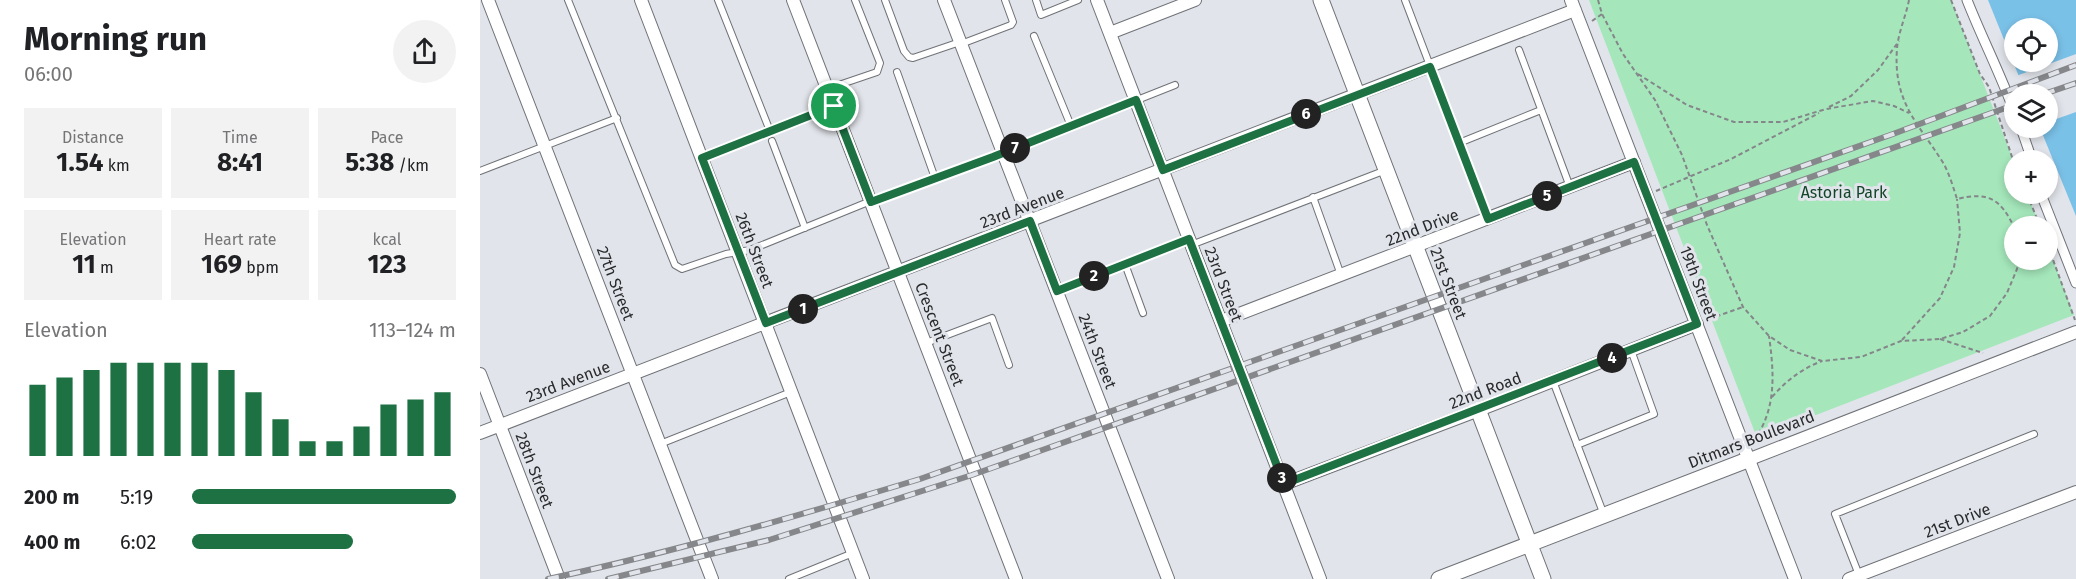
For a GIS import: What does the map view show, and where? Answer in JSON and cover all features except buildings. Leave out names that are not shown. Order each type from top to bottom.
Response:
[{"type":"street","name":"27th Street","points":[[488,0],[712,579]]},
{"type":"street","name":"26th Street","points":[[641,0],[863,579]]},
{"type":"street","name":"Crescent Street","points":[[793,0],[1016,579]]},
{"type":"street","name":"24th Street","points":[[944,0],[1168,579]]},
{"type":"street","name":"23rd Street","points":[[1098,0],[1320,579]]},
{"type":"street","points":[[1110,33],[1173,4],[1195,0]]},
{"type":"street","name":"21st Street","points":[[1321,0],[1543,579]]},
{"type":"street","points":[[1967,0],[2004,85]]},
{"type":"street","name":"23rd Avenue","points":[[480,433],[1430,67],[1573,5]]},
{"type":"street","name":"19th Street","points":[[1573,5],[1634,162],[1703,322],[1750,459],[1795,579]]},
{"type":"street","name":"22nd Drive","points":[[1221,321],[1634,162]]},
{"type":"street","points":[[2045,204],[2076,283]]},
{"type":"street","name":"22nd Road","points":[[1284,484],[1703,322]]},
{"type":"street","name":"Ditmars Boulevard","points":[[1439,579],[2076,332]]},
{"type":"street","name":"28th Street","points":[[480,374],[559,579]]},
{"type":"street","name":"21st Drive","points":[[1854,577],[2076,492]]},
{"type":"lane","points":[[568,0],[678,268],[688,267],[726,254],[750,250],[1175,85]]},
{"type":"lane","points":[[718,0],[770,131]]},
{"type":"lane","points":[[827,89],[877,72],[880,68],[855,0]]},
{"type":"lane","points":[[885,0],[904,51],[913,58],[1011,25],[1013,22],[1005,0]]},
{"type":"lane","points":[[1036,0],[1041,15],[1078,0]]},
{"type":"lane","points":[[1405,0],[1488,219]]},
{"type":"lane","points":[[1034,36],[1071,126]]},
{"type":"lane","points":[[1519,50],[1570,187]]},
{"type":"lane","points":[[897,72],[935,178]]},
{"type":"lane","points":[[702,158],[834,106]]},
{"type":"lane","points":[[1459,143],[1541,110]]},
{"type":"lane","points":[[480,171],[616,118]]},
{"type":"lane","points":[[772,141],[805,228]]},
{"type":"lane","points":[[1057,291],[1125,264],[1386,170]]},
{"type":"lane","points":[[1313,197],[1341,275]]},
{"type":"lane","points":[[1125,264],[1143,313]]},
{"type":"lane","points":[[925,343],[992,318],[1009,364]]},
{"type":"lane","points":[[1577,445],[1654,414],[1631,350]]},
{"type":"lane","points":[[1552,381],[1604,515]]},
{"type":"lane","points":[[660,444],[792,392]]},
{"type":"lane","points":[[1854,577],[1835,514],[2034,434]]},
{"type":"lane","points":[[790,579],[853,553]]},
{"type":"path","points":[[1598,0],[1602,14],[1634,71],[1655,100],[1691,177],[1714,243],[1743,307],[1769,336],[1790,350],[1822,361]]},
{"type":"path","points":[[1901,341],[1940,298],[1954,267],[1960,233],[1958,200],[1944,163],[1909,113],[1898,81],[1899,41],[1909,0]]},
{"type":"path","points":[[1951,0],[1980,74],[1989,87],[2010,150]]},
{"type":"path","points":[[1589,21],[1602,14]]},
{"type":"path","points":[[1656,190],[1740,155],[1851,96],[1878,70],[1899,41]]},
{"type":"path","points":[[1634,71],[1687,105],[1734,122],[1783,122],[1826,109],[1873,101],[1894,106],[1909,113]]},
{"type":"path","points":[[1958,200],[1970,196],[1990,198],[2005,207],[2009,216]]},
{"type":"path","points":[[1772,398],[1796,374],[1822,361],[1861,357],[1901,341],[1940,339],[1963,332],[1990,316],[2007,293],[2017,270]]},
{"type":"path","points":[[2057,270],[2076,318]]},
{"type":"path","points":[[1703,322],[1743,307]]},
{"type":"path","points":[[1752,442],[1766,421],[1772,398],[1774,372],[1769,336]]},
{"type":"path","points":[[1940,339],[1983,353]]},
{"type":"green space","name":"Astoria Park","points":[[1589,0],[1951,0],[2009,150],[2004,150],[2004,204],[2031,204],[2036,216],[2004,216],[2004,270],[2057,270],[2074,315],[1757,438]]},
{"type":"water","points":[[1988,0],[2076,0],[2076,216],[2058,172],[2058,150],[2049,150],[2044,138],[2058,138],[2058,84],[2022,84],[2017,72],[2058,72],[2058,18],[2004,18],[2004,40]]},
{"type":"pier","points":[[2076,54],[2076,112],[2058,118],[2058,84],[2019,84],[2016,76],[2027,72],[2058,72],[2058,61]]},
{"type":"railway","points":[[548,579],[689,545],[920,479],[1893,134],[2076,65]]},
{"type":"railway","points":[[2058,89],[2076,83]]},
{"type":"railway","points":[[608,579],[769,540],[972,475],[2004,109]]},
{"type":"route","points":[[1430,67],[1488,219],[1634,162],[1697,324],[1284,484],[1189,239],[1057,291],[1030,221],[766,323],[702,158],[834,106],[871,202],[993,157],[1136,100],[1163,170],[1430,67]]}]
